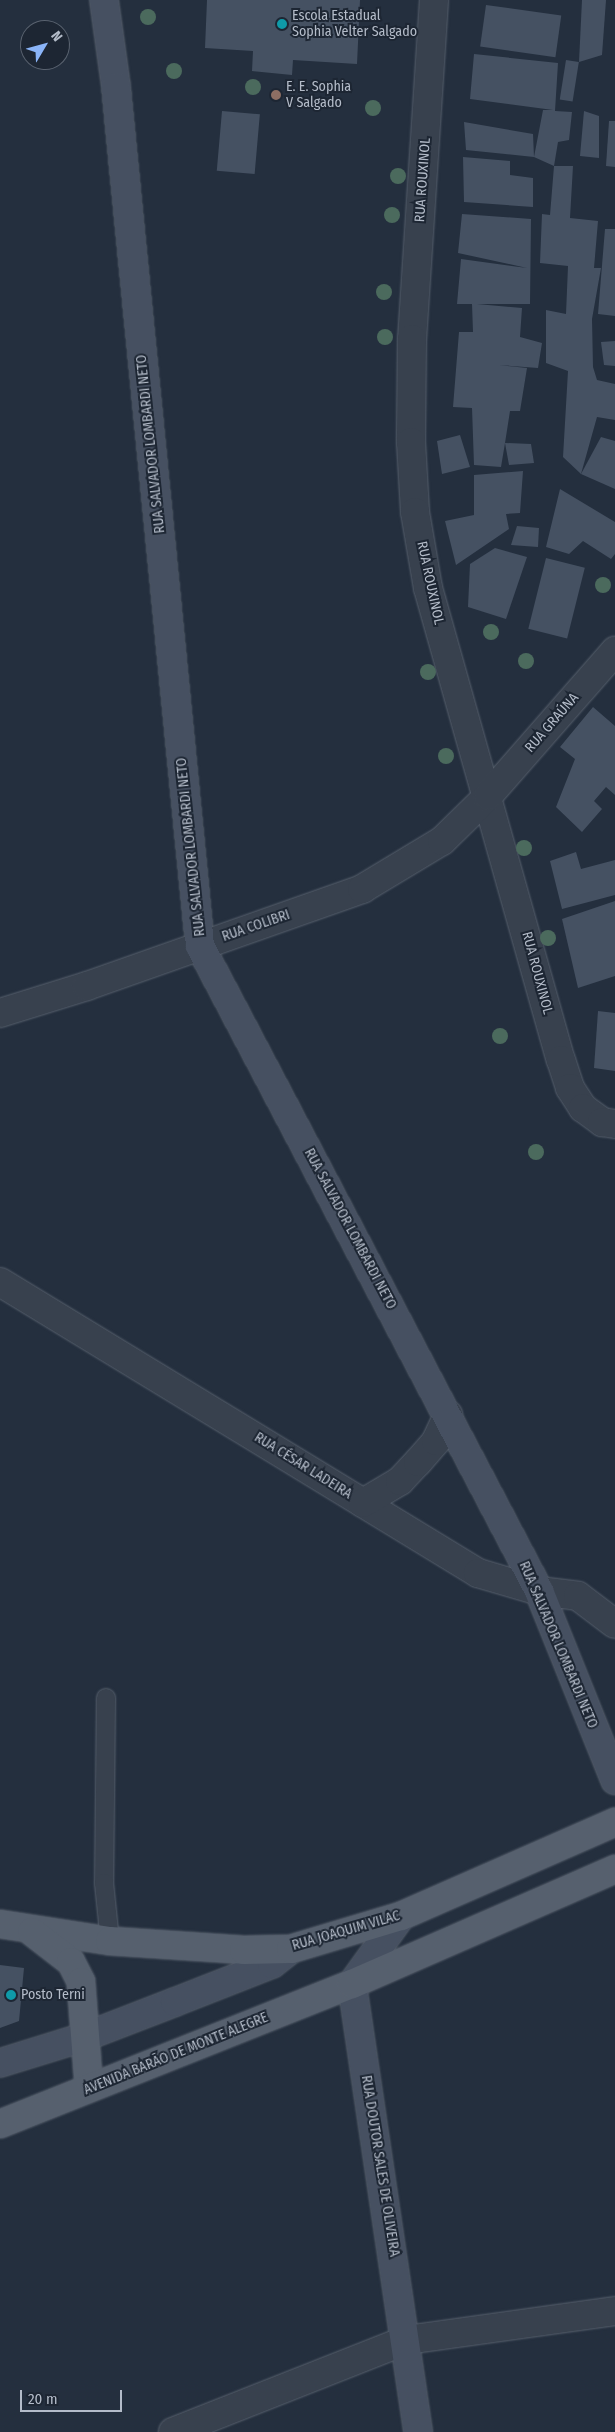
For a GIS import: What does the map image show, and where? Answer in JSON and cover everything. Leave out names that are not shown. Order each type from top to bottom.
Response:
[{"type":"main road","name":"RUA SALVADOR LOMBARDI NETO","points":[[104,0],[116,87],[200,946],[448,1415],[538,1591],[615,1780]]},
{"type":"main road","name":"RUA JOAQUIM VILAC","points":[[0,1924],[110,1941],[244,1950],[291,1949],[401,1916],[612,1830]]},
{"type":"main road","points":[[352,1984],[615,1869]]},
{"type":"main road","points":[[352,1984],[401,1916]]},
{"type":"main road","points":[[27,1929],[71,1962],[81,1982],[87,2036],[89,2088]]},
{"type":"main road","points":[[0,2063],[87,2036],[272,1964],[291,1949]]},
{"type":"main road","name":"AVENIDA BARÃO DE MONTE ALEGRE","points":[[0,2124],[352,1984]]},
{"type":"main road","name":"RUA DOUTOR SALES DE OLIVEIRA","points":[[352,1984],[407,2340],[418,2432]]},
{"type":"street","name":"RUA ROUXINOL","points":[[434,0],[412,339],[411,442],[415,512],[428,588],[570,1088],[583,1108],[602,1122],[615,1124]]},
{"type":"street","name":"RUA GRAÚNA","points":[[488,796],[615,650]]},
{"type":"street","name":"RUA COLIBRI","points":[[0,1013],[362,889],[442,841],[488,796]]},
{"type":"street","name":"RUA CÉSAR LADEIRA","points":[[0,1282],[478,1573],[538,1591],[578,1596],[615,1624]]},
{"type":"street","points":[[363,1503],[400,1481],[436,1441],[448,1415]]},
{"type":"street","points":[[173,2432],[407,2340],[615,2311]]},
{"type":"lane","points":[[106,1698],[104,1883],[110,1941]]},
{"type":"building","name":"Escola Estadual Sophia Velter Salgado","points":[[207,0],[360,0],[357,64],[293,60],[292,75],[252,71],[253,51],[205,48]]},
{"type":"building","points":[[582,0],[606,0],[602,55],[579,62]]},
{"type":"building","points":[[486,5],[561,16],[555,57],[480,47]]},
{"type":"building","points":[[474,54],[558,63],[555,111],[572,112],[569,140],[558,142],[554,166],[534,157],[543,110],[553,110],[470,99]]},
{"type":"building","points":[[566,60],[579,62],[573,102],[560,100]]},
{"type":"building","points":[[222,111],[260,114],[255,174],[217,171]]},
{"type":"building","points":[[584,111],[599,116],[599,158],[580,156]]},
{"type":"building","points":[[609,121],[615,121],[615,167],[606,166]]},
{"type":"building","points":[[464,122],[533,134],[534,157],[466,150]]},
{"type":"building","points":[[463,157],[510,161],[510,175],[533,178],[533,207],[464,202]]},
{"type":"building","points":[[554,166],[573,166],[570,218],[598,221],[594,268],[601,268],[592,319],[593,367],[597,380],[615,384],[615,420],[597,417],[581,474],[563,457],[568,371],[546,363],[546,310],[566,314],[568,266],[540,263],[542,214],[550,215]]},
{"type":"building","points":[[462,214],[531,219],[530,304],[477,304],[522,308],[520,337],[542,343],[538,368],[499,365],[527,368],[520,411],[510,411],[501,467],[474,465],[472,408],[453,407],[459,332],[473,332],[472,304],[457,304],[461,259],[527,268],[458,253]]},
{"type":"building","points":[[605,229],[615,229],[615,316],[598,314]]},
{"type":"building","points":[[615,341],[615,366],[604,365],[601,342]]},
{"type":"building","points":[[460,435],[470,467],[442,474],[437,441]]},
{"type":"building","points":[[601,437],[615,441],[615,489],[581,474]]},
{"type":"building","points":[[505,443],[531,444],[534,463],[509,465]]},
{"type":"building","points":[[523,471],[520,513],[506,514],[509,529],[456,565],[445,521],[474,515],[474,475]]},
{"type":"building","points":[[560,489],[615,522],[615,554],[611,559],[583,541],[569,554],[546,547]]},
{"type":"building","points":[[517,526],[539,528],[538,547],[511,545]]},
{"type":"building","points":[[495,548],[527,557],[506,619],[468,607],[470,564]]},
{"type":"building","points":[[546,558],[585,568],[567,639],[528,629]]},
{"type":"building","points":[[593,707],[615,726],[615,795],[606,787],[594,801],[602,809],[582,832],[556,807],[575,759],[560,747]]},
{"type":"building","points":[[576,852],[581,869],[615,860],[615,895],[562,909],[550,861]]},
{"type":"building","points":[[615,901],[615,976],[578,988],[562,919]]},
{"type":"building","points":[[598,1011],[615,1013],[615,1071],[594,1068]]},
{"type":"building","name":"Posto Terni","points":[[0,1965],[24,1968],[19,2021],[0,2028]]},
{"type":"place","name":"Escola Estadual Sophia Velter Salgado","points":[[282,24]]},
{"type":"place","name":"E. E. Sophia V Salgado","points":[[276,95]]},
{"type":"place","name":"Posto Terni","points":[[11,1995]]}]
